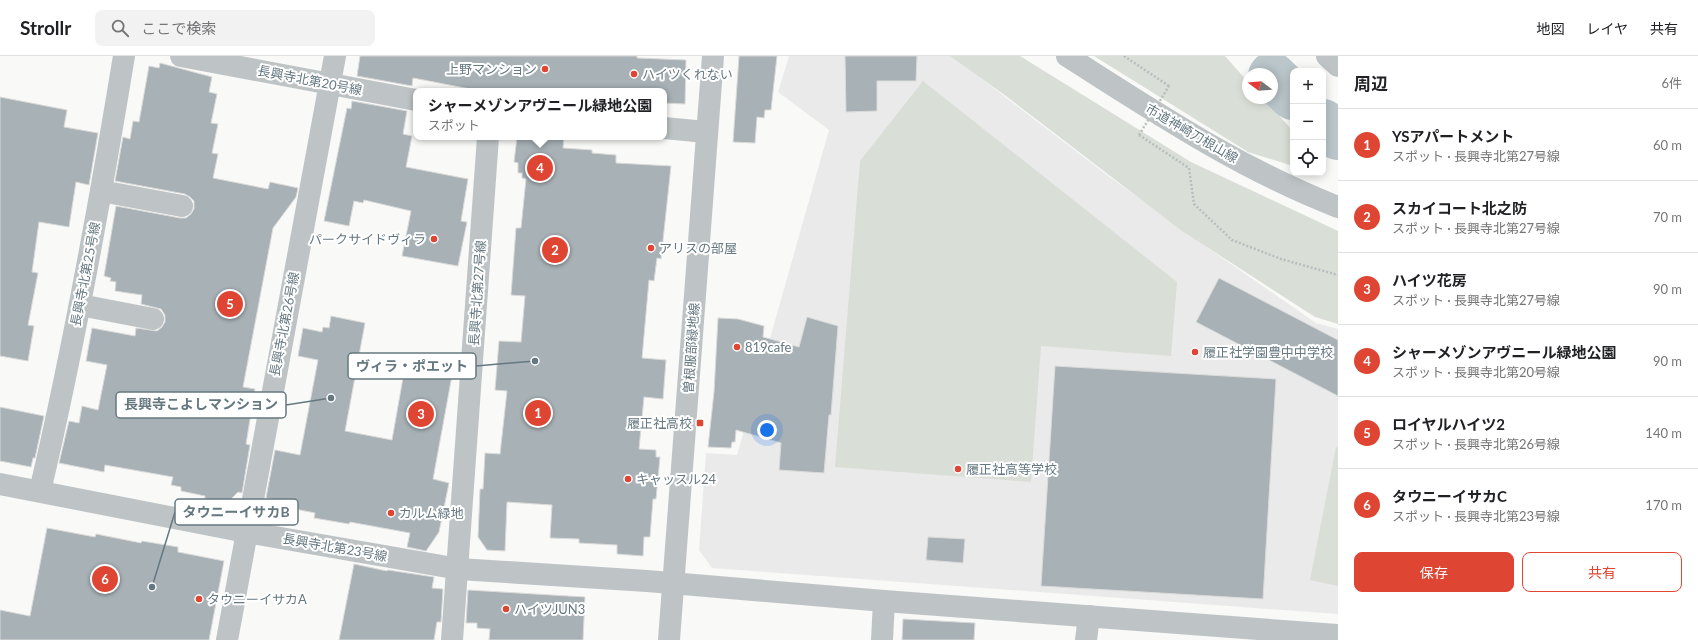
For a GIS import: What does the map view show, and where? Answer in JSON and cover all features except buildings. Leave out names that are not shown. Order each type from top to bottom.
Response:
[{"type":"street","name":"長興寺北第25号線","points":[[40,491],[60,407],[80,305],[124,56]]},
{"type":"street","name":"長興寺北第20号線","points":[[181,56],[413,99]]},
{"type":"street","name":"長興寺北第26号線","points":[[227,640],[335,56]]},
{"type":"street","name":"曽根服部緑地線","points":[[669,640],[686,430],[706,132],[713,56]]},
{"type":"street","name":"市道神崎刀根山線","points":[[1067,56],[1199,140],[1270,177],[1330,204]]},
{"type":"street","points":[[1327,56],[1338,66]]},
{"type":"street","points":[[667,128],[706,132]]},
{"type":"street","name":"長興寺北第27号線","points":[[452,640],[488,140]]},
{"type":"street","points":[[101,191],[182,206]]},
{"type":"street","points":[[80,305],[153,319]]},
{"type":"street","name":"長興寺北第23号線","points":[[0,484],[246,532],[458,569],[673,582],[884,601],[1088,616],[1289,636],[1338,635]]},
{"type":"street","points":[[882,640],[884,601]]},
{"type":"street","points":[[1086,640],[1088,616]]},
{"type":"path","points":[[1124,56],[1170,86],[1139,135],[1189,168],[1194,204],[1232,240],[1281,259],[1338,275]]},
{"type":"shaded area","points":[[789,56],[952,56],[1107,175],[1198,241],[1316,323],[1338,329],[1338,614],[712,568],[699,550],[706,453],[737,455],[829,130],[778,92]]},
{"type":"shaded area","points":[[950,56],[1020,56],[1191,162],[1338,231],[1338,324],[1315,317],[1182,231],[1006,96]]},
{"type":"shaded area","points":[[1094,56],[1225,56],[1242,75],[1242,104],[1268,104],[1290,128],[1290,165],[1248,152]]},
{"type":"shaded area","points":[[923,81],[1177,282],[1171,356],[1041,346],[1031,482],[835,467],[860,161]]},
{"type":"shaded area","points":[[1336,447],[1338,448],[1338,586],[1310,580]]},
{"type":"waterway","points":[[1278,82],[1290,93]]},
{"type":"waterway","points":[[1326,126],[1338,136]]},
{"type":"place","name":"上野マンション","points":[[545,69]]},
{"type":"place","name":"ハイツくれない","points":[[634,74]]},
{"type":"place","name":"シャーメゾンアヴニール緑地公園","points":[[540,168]]},
{"type":"place","name":"パークサイドヴィラ","points":[[434,239]]},
{"type":"place","name":"アリスの部屋","points":[[651,248]]},
{"type":"place","name":"スカイコート北之防","points":[[555,250]]},
{"type":"place","name":"ロイヤルハイツ2","points":[[230,304]]},
{"type":"place","name":"819cafe","points":[[737,347]]},
{"type":"place","name":"履正社学園豊中中学校","points":[[1195,352]]},
{"type":"place","name":"ヴィラ・ポエット","points":[[535,361]]},
{"type":"place","name":"長興寺こよしマンション","points":[[331,398]]},
{"type":"place","name":"YSアパートメント","points":[[538,413]]},
{"type":"place","name":"ハイツ花房","points":[[421,414]]},
{"type":"place","name":"履正社高校","points":[[700,423]]},
{"type":"place","name":"履正社高等学校","points":[[958,469]]},
{"type":"place","name":"キャッスル24","points":[[628,479]]},
{"type":"place","name":"カルム緑地","points":[[391,513]]},
{"type":"place","name":"タウニーイサカC","points":[[105,579]]},
{"type":"place","name":"タウニーイサカB","points":[[152,587]]},
{"type":"place","name":"タウニーイサカA","points":[[199,599]]},
{"type":"place","name":"ハイツJUN3","points":[[506,609]]}]
